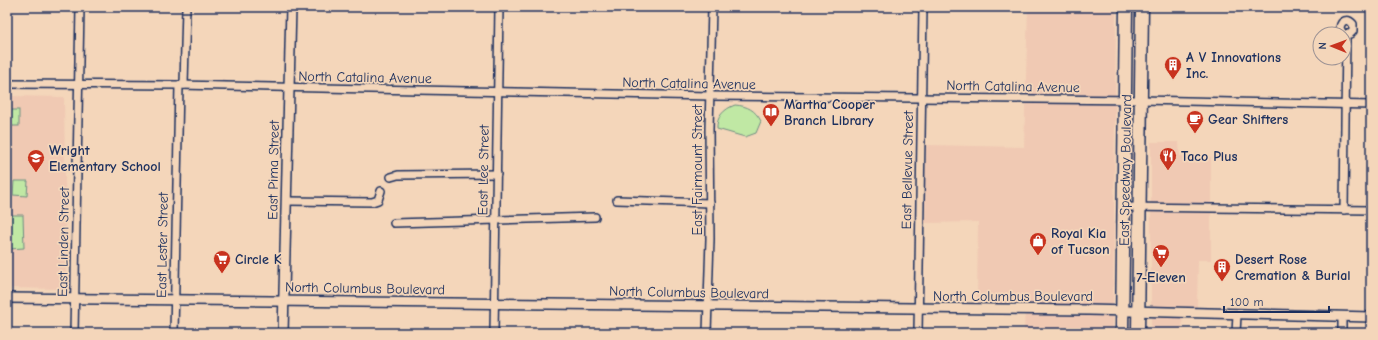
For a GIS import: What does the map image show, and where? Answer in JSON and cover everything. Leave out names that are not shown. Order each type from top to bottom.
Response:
[{"type":"main road","name":"East Speedway Boulevard","points":[[1122,333],[1126,7]]},
{"type":"main road","name":"East Speedway Boulevard","points":[[1138,333],[1142,7]]},
{"type":"street","name":"East Linden Street","points":[[74,333],[80,7]]},
{"type":"street","name":"East Lester Street","points":[[174,333],[174,300],[186,7]]},
{"type":"street","name":"East Pima Street","points":[[283,333],[291,7]]},
{"type":"street","name":"East Lee Street","points":[[494,333],[499,7]]},
{"type":"street","name":"East Fairmount Street","points":[[706,333],[710,203],[712,7]]},
{"type":"street","name":"East Bellevue Street","points":[[918,333],[923,7]]},
{"type":"street","points":[[1344,66],[1344,210]]},
{"type":"street","name":"North Catalina Avenue","points":[[7,84],[182,85],[711,96],[1141,100],[1371,105]]},
{"type":"street","points":[[391,178],[398,175],[497,174]]},
{"type":"street","points":[[286,200],[372,202],[378,200],[381,191]]},
{"type":"street","points":[[617,200],[710,203]]},
{"type":"street","points":[[1124,207],[1371,210]]},
{"type":"street","points":[[394,223],[596,217]]},
{"type":"street","name":"North Columbus Boulevard","points":[[7,298],[1138,312],[1371,317]]},
{"type":"street","points":[[1236,315],[1236,333]]},
{"type":"street","points":[[1342,317],[1342,333]]},
{"type":"shaded area","points":[[1028,7],[1116,7],[1113,333],[1024,333],[1025,304],[977,302],[978,222],[925,223],[926,145],[1024,147]]},
{"type":"shaded area","name":"Wright Elementary School","points":[[7,96],[64,97],[66,287],[63,289],[7,288]]},
{"type":"shaded area","points":[[1151,142],[1179,142],[1180,156],[1211,157],[1211,260],[1198,260],[1197,307],[1183,307],[1182,333],[1151,333]]},
{"type":"green space","points":[[735,105],[744,106],[751,109],[759,117],[761,121],[756,133],[745,137],[717,129],[719,117],[724,111]]},
{"type":"green space","points":[[7,110],[19,110],[19,126],[7,126]]},
{"type":"green space","points":[[14,181],[28,181],[27,196],[13,195]]},
{"type":"green space","points":[[9,215],[23,215],[24,248],[9,249]]},
{"type":"place","name":"A V Innovations Inc.","points":[[1173,80]]},
{"type":"place","name":"Martha Cooper Branch Library","points":[[771,127]]},
{"type":"place","name":"Gear Shifters","points":[[1195,134]]},
{"type":"place","name":"Taco Plus","points":[[1168,171]]},
{"type":"place","name":"Wright Elementary School","points":[[36,173]]},
{"type":"place","name":"Royal Kia of Tucson","points":[[1038,256]]},
{"type":"place","name":"7-Eleven","points":[[1161,268]]},
{"type":"place","name":"Circle K","points":[[222,274]]},
{"type":"place","name":"Desert Rose Cremation & Burial","points":[[1222,282]]}]
